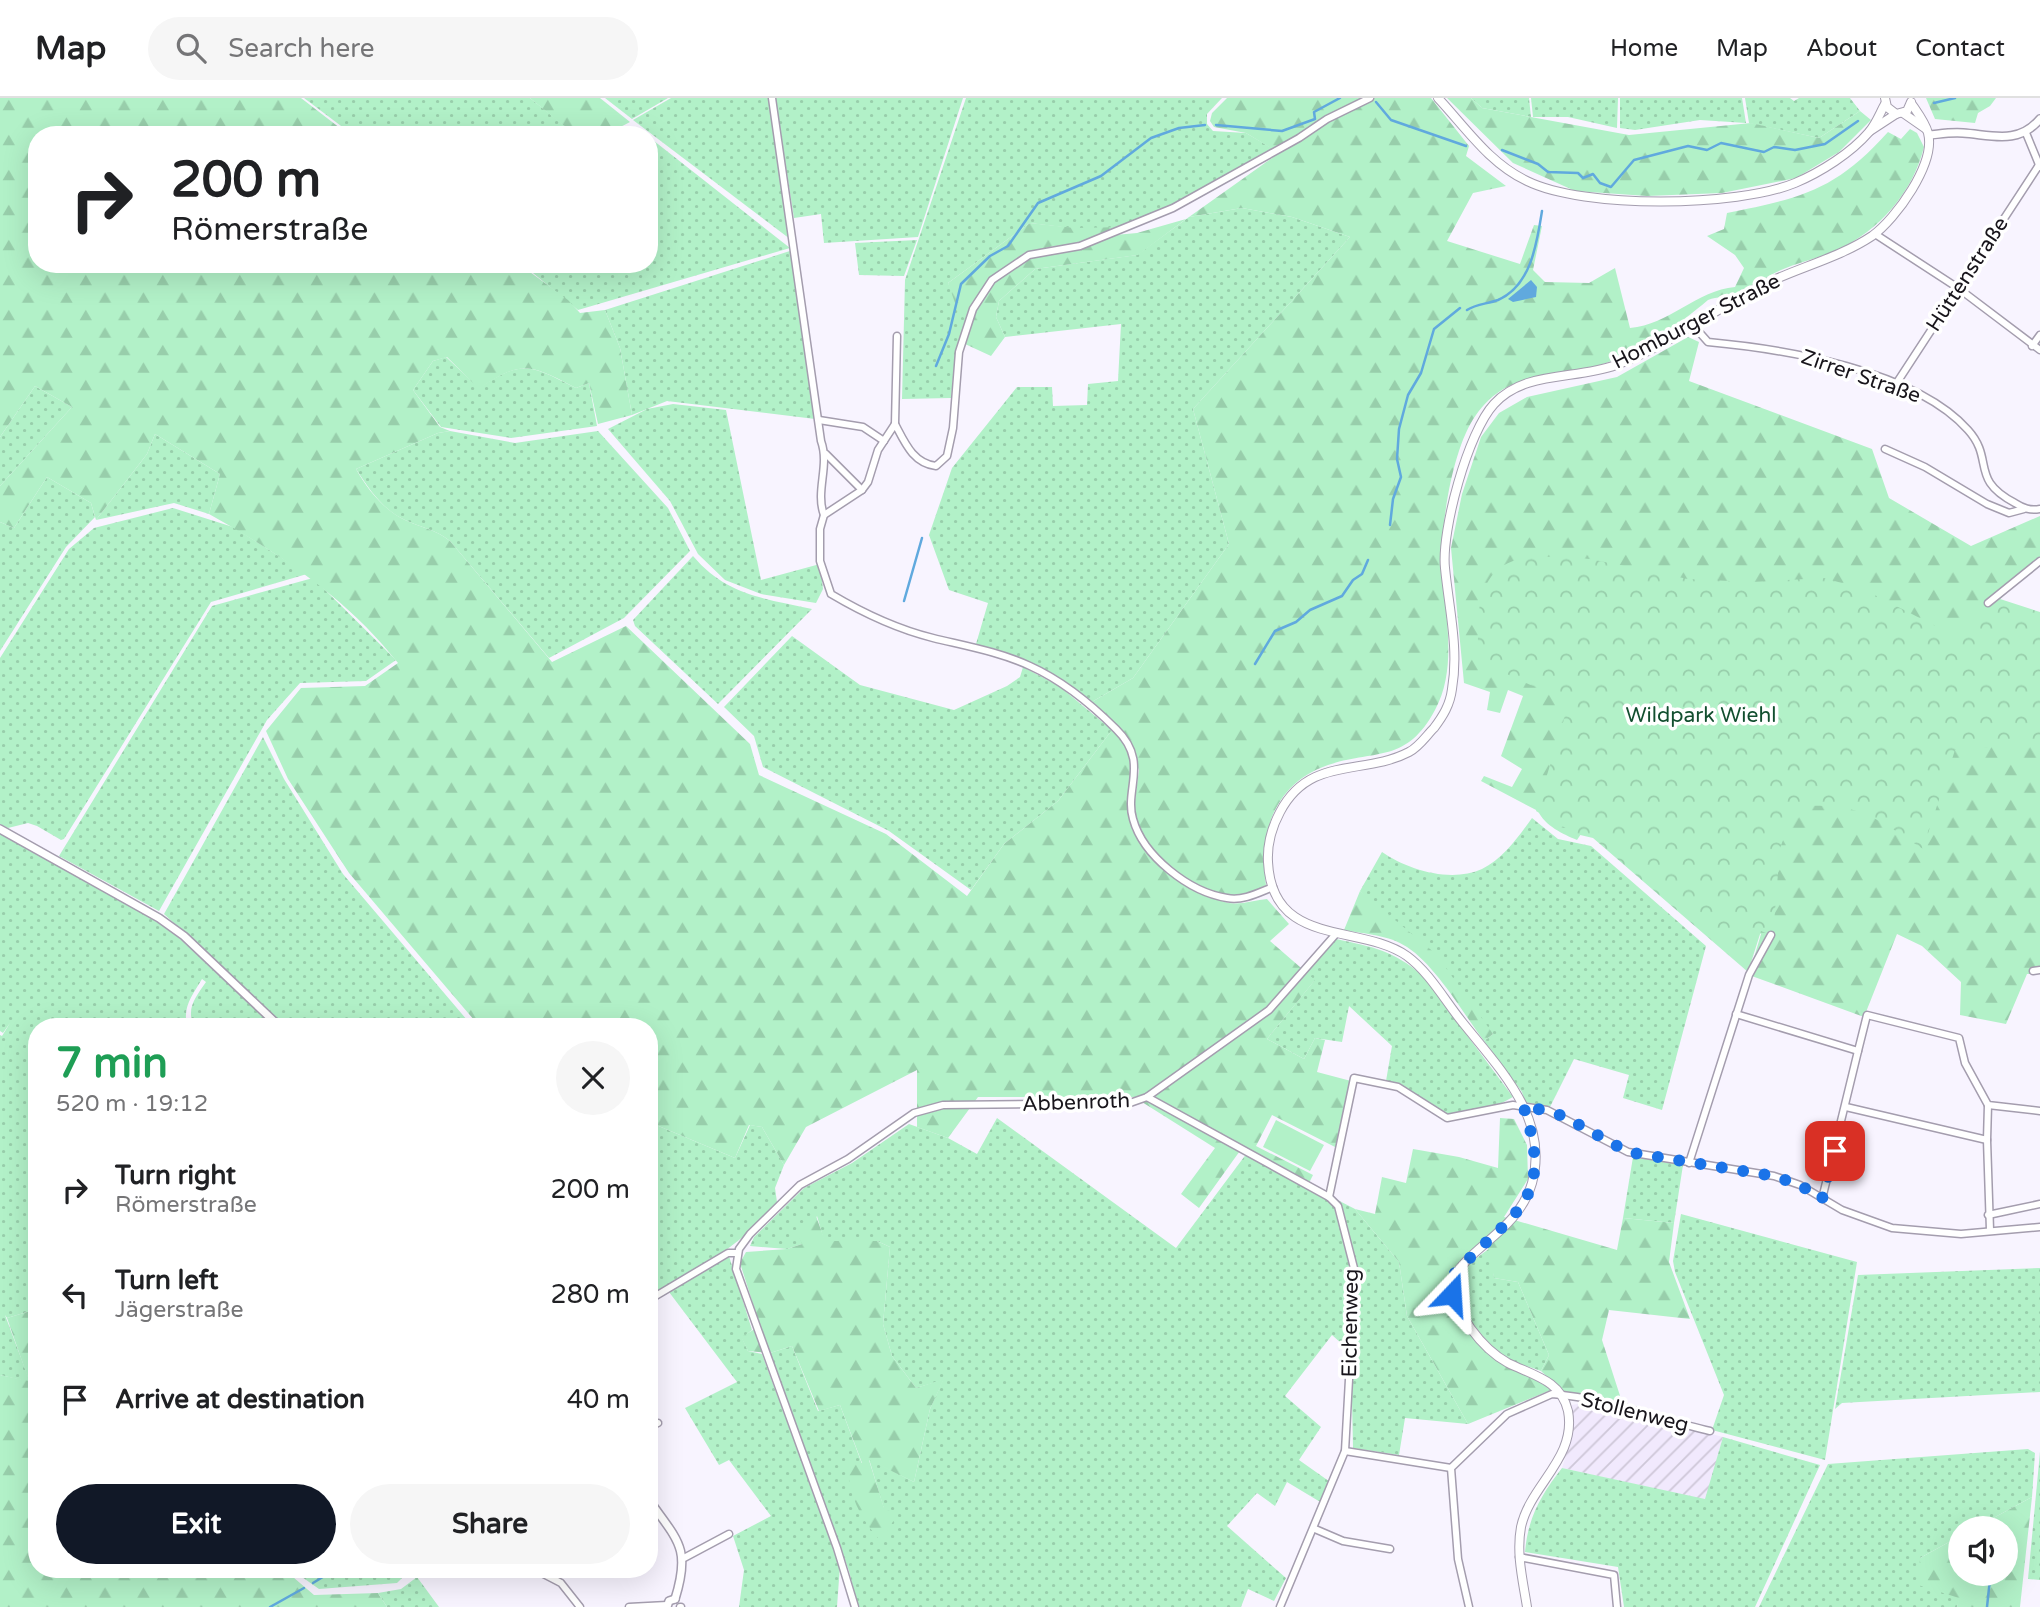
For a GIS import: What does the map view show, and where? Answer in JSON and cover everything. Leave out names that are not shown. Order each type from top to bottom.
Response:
[{"type":"main road","points":[[1438,98],[1491,158],[1513,173],[1549,190],[1613,202],[1720,198],[1794,184],[1843,155],[1911,101],[1928,132]]},
{"type":"main road","points":[[1870,131],[1885,101],[1928,132]]},
{"type":"main road","name":"Homburger Straße","points":[[1273,887],[1268,864],[1269,842],[1289,797],[1304,783],[1321,773],[1412,751],[1442,718],[1448,705],[1455,664],[1445,547],[1475,433],[1496,401],[1521,384],[1619,365],[1760,286],[1831,257],[1875,234],[1923,170],[1929,153],[1928,132]]},
{"type":"main road","points":[[1273,887],[1291,912],[1310,926],[1335,935],[1388,947],[1415,963],[1493,1060],[1523,1105],[1536,1144],[1531,1187],[1510,1222],[1465,1263],[1451,1283],[1457,1308],[1492,1351],[1507,1362],[1541,1376],[1560,1395],[1567,1410],[1566,1441],[1556,1467],[1529,1506],[1522,1527],[1519,1557],[1527,1607]]},
{"type":"street","points":[[772,98],[826,454],[820,561],[831,594],[895,626],[1011,659],[1062,684],[1117,730],[1136,771],[1131,816],[1138,833],[1152,853],[1174,873],[1195,886],[1227,898],[1244,898],[1273,887]]},
{"type":"street","points":[[897,336],[895,424],[910,452],[925,464],[936,466],[947,456],[953,428],[959,352],[973,309],[992,280],[1029,255],[1080,246],[1173,208],[1299,138],[1326,119],[1370,98]]},
{"type":"street","points":[[1928,132],[2004,138],[2026,134],[2040,119]]},
{"type":"street","points":[[2026,134],[2039,166]]},
{"type":"street","name":"Hüttenstraße","points":[[1896,384],[2039,166]]},
{"type":"street","points":[[1875,234],[1958,288],[2040,350]]},
{"type":"street","name":"Zirrer Straße","points":[[1692,324],[1707,342],[1800,354],[1896,384],[1930,399],[1968,430],[1979,446],[1986,479],[1994,492],[2024,509]]},
{"type":"street","points":[[2032,346],[2040,335]]},
{"type":"street","points":[[819,420],[863,427],[884,441]]},
{"type":"street","points":[[824,515],[862,490],[884,441],[895,424]]},
{"type":"street","name":"Zirrer Straße","points":[[1885,449],[1925,467],[1987,504],[2009,513],[2040,509]]},
{"type":"street","points":[[826,454],[862,490]]},
{"type":"street","points":[[1988,603],[2040,561]]},
{"type":"street","points":[[0,829],[159,918],[184,936],[271,1018]]},
{"type":"street","name":"Abbenroth","points":[[737,1253],[750,1234],[812,1177],[848,1159],[914,1114],[943,1105],[1130,1103],[1147,1097],[1269,1010],[1335,935]]},
{"type":"street","points":[[1689,1163],[1749,975],[1771,935]]},
{"type":"street","points":[[1736,1014],[1858,1051]]},
{"type":"street","points":[[1822,1199],[1867,1015],[1959,1038],[1965,1063],[1989,1105],[1987,1140],[1990,1230]]},
{"type":"street","points":[[1147,1097],[1329,1197],[1354,1078],[1398,1087],[1447,1118],[1523,1105],[1563,1116],[1628,1152],[1774,1176],[1800,1185],[1822,1199],[1892,1228],[1961,1234],[2040,1227]]},
{"type":"street","points":[[1989,1105],[2040,1111]]},
{"type":"street","points":[[1846,1107],[1987,1140]]},
{"type":"street","name":"Eichenweg","points":[[1280,1607],[1315,1529],[1345,1451],[1355,1272],[1338,1206],[1329,1197]]},
{"type":"street","points":[[1988,1215],[2040,1204]]},
{"type":"street","points":[[658,1295],[728,1254],[737,1253],[736,1269],[751,1315],[838,1548],[855,1607]]},
{"type":"street","points":[[1451,1468],[1507,1414],[1552,1394],[1560,1395]]},
{"type":"street","name":"Stollenweg","points":[[1560,1395],[1583,1397],[1710,1431]]},
{"type":"street","points":[[1345,1451],[1451,1468]]},
{"type":"street","points":[[1451,1468],[1458,1559],[1469,1607]]},
{"type":"street","points":[[629,1607],[679,1605],[684,1558],[677,1539],[658,1513]]},
{"type":"street","points":[[1315,1529],[1343,1541],[1390,1549]]},
{"type":"street","points":[[684,1558],[729,1534]]},
{"type":"street","points":[[1519,1557],[1614,1575],[1617,1607]]},
{"type":"street","points":[[551,1578],[561,1583],[580,1607]]},
{"type":"shaded area","points":[[1588,1402],[1723,1437],[1706,1500],[1562,1468],[1573,1433],[1572,1405]]},
{"type":"green space","points":[[0,98],[301,98],[337,126],[28,126],[28,273],[531,273],[568,300],[580,313],[605,310],[620,348],[632,415],[598,424],[589,383],[576,388],[537,370],[517,369],[479,389],[447,357],[433,361],[413,390],[440,427],[450,431],[438,433],[356,469],[371,491],[390,511],[450,541],[552,662],[626,626],[750,744],[759,775],[886,834],[967,896],[1004,844],[1058,801],[1112,730],[1122,741],[1131,760],[1129,815],[1132,829],[1152,857],[1183,882],[1215,899],[1243,903],[1267,899],[1289,924],[1270,941],[1315,980],[1267,1039],[1304,1059],[1315,1038],[1325,1040],[1317,1072],[1351,1081],[1337,1148],[1272,1115],[1256,1146],[1313,1175],[1309,1183],[1242,1148],[1199,1208],[1181,1194],[1215,1148],[1134,1097],[978,1097],[948,1138],[917,1127],[917,1070],[806,1127],[784,1165],[762,1127],[749,1125],[735,1158],[658,1126],[658,1018],[472,1018],[349,873],[288,779],[266,731],[301,688],[365,686],[398,663],[357,618],[311,579],[209,514],[220,474],[155,434],[147,454],[96,520],[91,503],[47,477],[14,528],[0,522],[0,486],[72,407],[35,386],[0,437]]},
{"type":"green space","points":[[304,98],[530,98],[565,126],[341,126]]},
{"type":"green space","points":[[530,98],[600,98],[630,122],[622,126],[565,126]]},
{"type":"green space","points":[[605,98],[668,98],[632,119]]},
{"type":"green space","points":[[671,98],[770,98],[790,239],[658,139],[658,126],[641,126],[633,120]]},
{"type":"green space","points":[[775,98],[963,98],[918,237],[824,243],[821,214],[794,218]]},
{"type":"green space","points":[[966,98],[1222,98],[1207,114],[1207,124],[1213,131],[1246,133],[1275,150],[1182,203],[1127,227],[1092,230],[1030,223],[948,283],[967,320],[954,367],[951,398],[902,399],[905,280]]},
{"type":"green space","points":[[1227,98],[1431,98],[1469,146],[1466,156],[1506,186],[1473,193],[1447,241],[1520,264],[1534,225],[1542,226],[1533,270],[1545,282],[1589,283],[1615,268],[1630,328],[1658,321],[1708,294],[1735,287],[1744,268],[1735,255],[1707,236],[1724,229],[1727,213],[1796,196],[1833,180],[1869,152],[1888,132],[1901,139],[1910,129],[1917,133],[1924,147],[1919,164],[1903,194],[1880,221],[1852,242],[1830,253],[1781,270],[1734,295],[1708,300],[1657,338],[1615,360],[1583,370],[1517,382],[1489,400],[1468,429],[1460,447],[1449,489],[1442,552],[1448,659],[1442,694],[1435,710],[1413,739],[1401,747],[1328,765],[1294,785],[1282,798],[1268,830],[1264,866],[1266,885],[1246,895],[1226,896],[1186,880],[1156,855],[1140,833],[1133,815],[1139,770],[1130,745],[1118,726],[1090,703],[1133,678],[1229,544],[1193,409],[1350,237],[1292,217],[1242,208],[1189,217],[1279,153],[1246,133],[1214,127],[1210,121],[1212,113]]},
{"type":"green space","points":[[1447,98],[1471,98],[1482,108],[1629,135],[1751,123],[1819,138],[1860,111],[1871,120],[1839,152],[1796,178],[1722,193],[1647,196],[1575,191],[1513,163]]},
{"type":"green space","points":[[1471,98],[1529,98],[1531,117],[1482,108]]},
{"type":"green space","points":[[1531,98],[1618,98],[1617,128],[1568,117],[1533,117]]},
{"type":"green space","points":[[1620,98],[1742,98],[1746,123],[1700,120],[1635,130],[1620,128]]},
{"type":"green space","points":[[1745,98],[1790,98],[1794,101],[1799,98],[1850,98],[1860,111],[1819,138],[1749,123]]},
{"type":"green space","points":[[1926,98],[1996,98],[1990,106],[1978,113],[1975,123],[1935,119]]},
{"type":"green space","points":[[658,144],[790,248],[578,310],[533,273],[658,273]]},
{"type":"green space","points":[[1242,208],[1292,217],[1350,237],[1193,409],[1229,544],[1133,678],[1090,703],[1031,663],[976,644],[988,603],[949,590],[929,535],[952,468],[1017,387],[1052,387],[1053,406],[1087,405],[1088,384],[1118,381],[1121,324],[1005,337],[996,317],[999,301],[1035,269],[1137,255],[1189,217]]},
{"type":"green space","points":[[1186,219],[1138,255],[1035,269],[999,301],[996,317],[1005,337],[991,356],[965,344],[979,300],[987,288],[1032,255],[1084,247],[1115,235],[1137,233]]},
{"type":"green space","points":[[1030,223],[1075,228],[1126,227],[1079,245],[1054,246],[1024,253],[981,290],[967,320],[959,314],[948,283]]},
{"type":"green space","points":[[917,240],[904,276],[859,275],[855,243]]},
{"type":"green space","points":[[793,250],[815,419],[667,401],[632,415],[620,348],[605,310]]},
{"type":"green space","points":[[1688,337],[1699,342],[1689,381],[1872,449],[1889,498],[1971,546],[2040,516],[2040,566],[1958,638],[2040,735],[2040,974],[2027,974],[2006,1024],[1960,1015],[1961,982],[1922,946],[1897,934],[1864,1017],[1749,975],[1761,934],[1752,927],[1583,831],[1577,840],[1560,832],[1545,821],[1538,811],[1481,781],[1484,776],[1512,787],[1522,769],[1501,756],[1523,696],[1508,690],[1500,713],[1487,710],[1490,692],[1464,683],[1451,548],[1462,494],[1481,437],[1499,413],[1527,397],[1617,377]]},
{"type":"green space","points":[[446,357],[479,388],[506,373],[527,368],[548,374],[576,388],[589,383],[597,426],[511,438],[441,427],[413,390],[433,361]]},
{"type":"green space","points":[[35,386],[72,407],[0,486],[0,437]]},
{"type":"green space","points":[[673,404],[726,410],[761,580],[820,564],[823,589],[816,603],[761,594],[725,580],[698,554],[670,501],[608,429],[647,409]]},
{"type":"green space","points":[[450,431],[515,443],[598,431],[668,508],[690,551],[624,618],[549,658],[450,541],[390,511],[371,491],[356,469],[438,433]]},
{"type":"green space","points":[[155,434],[220,474],[209,514],[174,503],[96,520],[147,454]]},
{"type":"green space","points":[[47,477],[91,503],[95,517],[66,547],[0,651],[0,522],[14,528]]},
{"type":"green space","points":[[173,508],[233,527],[307,574],[211,602],[64,839],[61,840],[28,823],[8,828],[0,824],[0,658],[69,549],[94,528]]},
{"type":"green space","points":[[693,556],[719,580],[733,587],[762,598],[812,609],[718,704],[635,626],[633,620]]},
{"type":"green space","name":"Wildpark Wiehl","points":[[1556,556],[1590,559],[1688,579],[1751,582],[1824,578],[1863,589],[1949,633],[1970,626],[1997,598],[2040,612],[2040,743],[1955,750],[1923,849],[1878,820],[1851,809],[1796,807],[1780,848],[1773,936],[1761,931],[1748,972],[1593,838],[1576,834],[1536,811],[1569,703],[1479,661],[1478,618],[1484,590],[1500,568],[1513,561]]},
{"type":"green space","points":[[313,578],[396,660],[366,681],[300,683],[267,720],[159,911],[59,856],[212,606]]},
{"type":"green space","points":[[792,636],[860,685],[954,710],[1007,686],[1020,677],[1023,667],[1059,686],[1112,730],[1058,801],[1004,844],[971,890],[889,831],[763,767],[754,736],[724,707]]},
{"type":"green space","points":[[263,737],[284,779],[343,874],[465,1018],[276,1018],[164,914]]},
{"type":"green space","points":[[1532,818],[1558,839],[1591,846],[1706,946],[1662,1110],[1623,1098],[1629,1075],[1574,1059],[1550,1107],[1525,1102],[1522,1092],[1484,1041],[1493,1034],[1360,891],[1382,852],[1417,869],[1444,875],[1482,869],[1504,853]]},
{"type":"green space","points":[[0,834],[147,915],[178,937],[264,1018],[192,1018],[191,1009],[195,998],[206,982],[202,979],[187,1008],[186,1018],[28,1018],[28,1312],[7,1318],[5,1315],[28,1382],[0,1375],[0,1035],[2,1036],[10,1023],[3,1033],[0,1031]]},
{"type":"green space","points":[[1360,891],[1436,954],[1493,1034],[1484,1041],[1439,978],[1407,947],[1385,937],[1344,930]]},
{"type":"green space","points":[[1336,939],[1392,955],[1423,976],[1513,1097],[1500,1104],[1447,1116],[1399,1085],[1386,1081],[1392,1046],[1349,1006],[1342,1042],[1315,1038],[1304,1059],[1267,1039],[1314,981],[1306,973]]},
{"type":"green space","points":[[997,1118],[1176,1248],[1247,1153],[1355,1209],[1399,1262],[1407,1316],[1468,1424],[1405,1418],[1399,1455],[1353,1448],[1351,1352],[1332,1335],[1285,1396],[1321,1427],[1299,1460],[1333,1484],[1322,1503],[1287,1482],[1275,1506],[1257,1493],[1227,1526],[1286,1578],[1274,1601],[1248,1589],[1241,1607],[858,1607],[849,1571],[770,1353],[792,1346],[818,1411],[840,1405],[862,1464],[884,1509],[869,1459],[914,1482],[930,1409],[943,1380],[916,1388],[892,1356],[883,1324],[890,1247],[877,1241],[824,1241],[817,1216],[802,1244],[787,1249],[750,1246],[754,1237],[804,1188],[852,1163],[909,1124],[948,1138],[977,1154]]},
{"type":"green space","points":[[1500,1118],[1514,1119],[1527,1145],[1528,1179],[1504,1217],[1617,1250],[1623,1218],[1674,1223],[1669,1262],[1690,1319],[1609,1310],[1602,1340],[1623,1405],[1563,1392],[1541,1371],[1549,1355],[1518,1282],[1494,1278],[1487,1243],[1460,1264],[1452,1275],[1448,1290],[1452,1302],[1479,1341],[1500,1362],[1551,1390],[1468,1424],[1407,1316],[1399,1262],[1355,1209],[1375,1214],[1382,1177],[1406,1183],[1413,1149],[1459,1157],[1498,1168]]},
{"type":"green space","points":[[1276,1120],[1324,1145],[1310,1171],[1263,1147]]},
{"type":"green space","points":[[750,1125],[762,1127],[784,1165],[775,1188],[777,1202],[750,1231],[685,1276],[658,1291],[658,1126],[735,1158]]},
{"type":"green space","points":[[1633,1157],[1683,1165],[1674,1223],[1623,1218]]},
{"type":"green space","points":[[1681,1214],[1857,1262],[1825,1460],[1712,1430],[1724,1395],[1675,1272],[1673,1261]]},
{"type":"green space","points":[[816,1216],[825,1241],[877,1241],[890,1247],[883,1324],[892,1356],[916,1388],[944,1379],[930,1409],[914,1482],[869,1460],[884,1508],[897,1515],[881,1541],[867,1524],[852,1494],[848,1462],[862,1463],[840,1405],[819,1411],[792,1346],[770,1353],[748,1351],[741,1337],[760,1326],[740,1263],[746,1252],[787,1249],[802,1244],[797,1232]]},
{"type":"green space","points":[[1491,1247],[1494,1278],[1518,1282],[1549,1355],[1541,1371],[1510,1360],[1492,1346],[1472,1323],[1458,1298],[1458,1277]]},
{"type":"green space","points":[[729,1256],[752,1330],[742,1338],[748,1351],[762,1354],[840,1565],[837,1607],[739,1607],[744,1570],[733,1536],[771,1516],[729,1460],[719,1465],[685,1408],[737,1382],[669,1292]]},
{"type":"green space","points":[[2040,1268],[2040,1392],[1842,1403],[1835,1409],[1858,1275]]},
{"type":"green space","points":[[28,1312],[28,1378],[7,1318]]},
{"type":"green space","points":[[0,1375],[28,1381],[28,1578],[294,1578],[314,1595],[378,1593],[387,1607],[0,1607]]},
{"type":"green space","points":[[1723,1437],[1820,1465],[1755,1607],[1624,1607],[1618,1567],[1525,1552],[1529,1528],[1537,1507],[1562,1468],[1705,1499]]},
{"type":"green space","points":[[2028,1449],[2035,1453],[2032,1497],[1997,1516],[1948,1516],[1948,1543],[1920,1558],[1960,1598],[1957,1607],[1759,1607],[1828,1464]]},
{"type":"green space","points":[[2040,1452],[2040,1580],[2028,1579]]},
{"type":"green space","points":[[2032,1497],[2020,1607],[1957,1607],[1959,1598],[1918,1585],[1920,1558],[1948,1543],[1948,1586],[2018,1586],[2018,1516],[1997,1516]]},
{"type":"green space","points":[[303,1578],[402,1578],[397,1583],[319,1589]]},
{"type":"green space","points":[[418,1578],[439,1607],[387,1607],[378,1593],[401,1589]]},
{"type":"water","points":[[1531,280],[1537,287],[1536,297],[1513,302],[1508,299]]},
{"type":"waterway","points":[[1216,125],[1282,131],[1315,119],[1314,112],[1340,98]]},
{"type":"waterway","points":[[1934,103],[1955,98]]},
{"type":"waterway","points":[[1376,102],[1391,120],[1466,146]]},
{"type":"waterway","points":[[1502,150],[1538,164],[1548,172],[1578,173],[1583,178],[1593,174],[1600,183],[1611,187],[1634,160],[1688,146],[1707,150],[1721,143],[1764,152],[1774,147],[1795,150],[1825,144],[1858,121]]},
{"type":"waterway","points":[[936,366],[949,334],[961,284],[990,256],[1008,246],[1038,203],[1101,176],[1151,138],[1179,128],[1205,125]]},
{"type":"waterway","points":[[1467,310],[1498,300],[1518,285],[1535,250],[1542,211]]},
{"type":"waterway","points":[[1390,525],[1393,499],[1401,477],[1397,459],[1399,429],[1408,395],[1421,373],[1434,329],[1460,308]]},
{"type":"waterway","points":[[904,601],[922,538]]},
{"type":"waterway","points":[[1255,664],[1275,631],[1296,622],[1310,610],[1342,596],[1353,580],[1362,574],[1368,560]]},
{"type":"waterway","points":[[313,1583],[321,1578]]},
{"type":"waterway","points":[[1987,1607],[1989,1586]]},
{"type":"waterway","points":[[270,1607],[304,1588]]},
{"type":"route","points":[[1452,1294],[1451,1283],[1455,1273],[1510,1222],[1531,1187],[1536,1144],[1523,1105],[1563,1116],[1611,1145],[1628,1152],[1774,1176],[1800,1185],[1822,1199],[1835,1151]]}]
